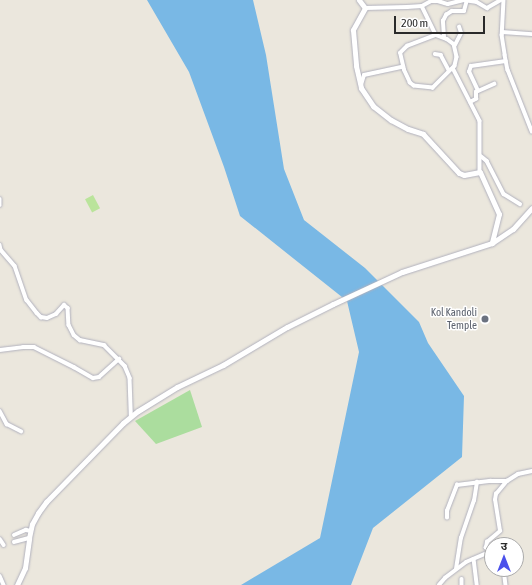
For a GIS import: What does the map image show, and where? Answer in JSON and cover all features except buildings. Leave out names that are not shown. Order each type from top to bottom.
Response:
[{"type":"main road","points":[[359,0],[364,8],[353,30],[356,66],[360,86],[373,106],[391,120],[408,130],[423,134],[459,173],[464,175],[480,172],[499,214],[492,243]]},
{"type":"main road","points":[[17,585],[25,568],[29,538],[38,513],[46,502],[122,425],[144,406],[177,387],[223,365],[286,327],[333,304],[402,272],[492,243],[513,229],[532,208]]},
{"type":"street","points":[[364,8],[420,4],[428,1],[438,1],[448,4],[467,0],[477,2],[486,8],[500,0]]},
{"type":"street","points":[[444,37],[443,21],[446,15],[452,11],[464,10],[467,0]]},
{"type":"street","points":[[504,0],[502,32],[506,61],[530,119],[532,131]]},
{"type":"street","points":[[420,4],[436,35]]},
{"type":"street","points":[[455,45],[444,37],[436,35],[407,46],[401,52],[400,56],[403,67],[412,85],[430,88],[435,86],[451,69],[457,57],[455,45],[461,32],[459,27]]},
{"type":"street","points":[[502,32],[532,34]]},
{"type":"street","points":[[435,54],[441,54],[451,69],[481,125],[480,172]]},
{"type":"street","points":[[478,90],[469,72],[471,66],[506,61]]},
{"type":"street","points":[[360,86],[366,75],[403,67]]},
{"type":"street","points":[[470,102],[476,99],[475,93],[478,90],[494,84]]},
{"type":"street","points":[[481,156],[487,161],[504,194],[520,204]]},
{"type":"street","points":[[0,199],[0,206]]},
{"type":"street","points":[[0,245],[1,250],[15,266],[28,300],[37,313],[44,318],[51,316],[64,305],[68,308],[69,325],[74,335],[80,340],[104,345],[125,366],[130,378],[131,416]]},
{"type":"street","points":[[0,350],[19,347],[34,347],[93,378],[101,375],[119,359]]},
{"type":"street","points":[[1,413],[7,424],[21,431]]},
{"type":"street","points":[[493,537],[500,531],[495,500],[496,494],[507,481],[518,474],[532,471]]},
{"type":"street","points":[[447,518],[447,511],[457,485],[497,480],[507,481]]},
{"type":"street","points":[[456,569],[461,538],[474,501],[477,482]]},
{"type":"street","points":[[14,534],[26,530],[31,531]]},
{"type":"street","points":[[14,542],[29,538]]},
{"type":"street","points":[[0,539],[4,545]]},
{"type":"street","points":[[439,585],[466,562],[484,555]]},
{"type":"street","points":[[474,559],[478,585]]},
{"type":"street","points":[[0,576],[4,585]]},
{"type":"street","points":[[462,579],[462,585]]},
{"type":"green space","points":[[93,195],[100,208],[92,212],[85,199]]},
{"type":"green space","points":[[190,390],[202,427],[156,444],[135,421]]},
{"type":"water","points":[[147,0],[253,0],[266,55],[284,169],[304,220],[365,268],[419,322],[428,343],[464,396],[462,457],[373,528],[351,585],[241,585],[320,538],[359,352],[347,301],[240,216],[224,167],[189,72]]},
{"type":"place","name":"Kol Kandoli Temple","points":[[485,319]]}]
